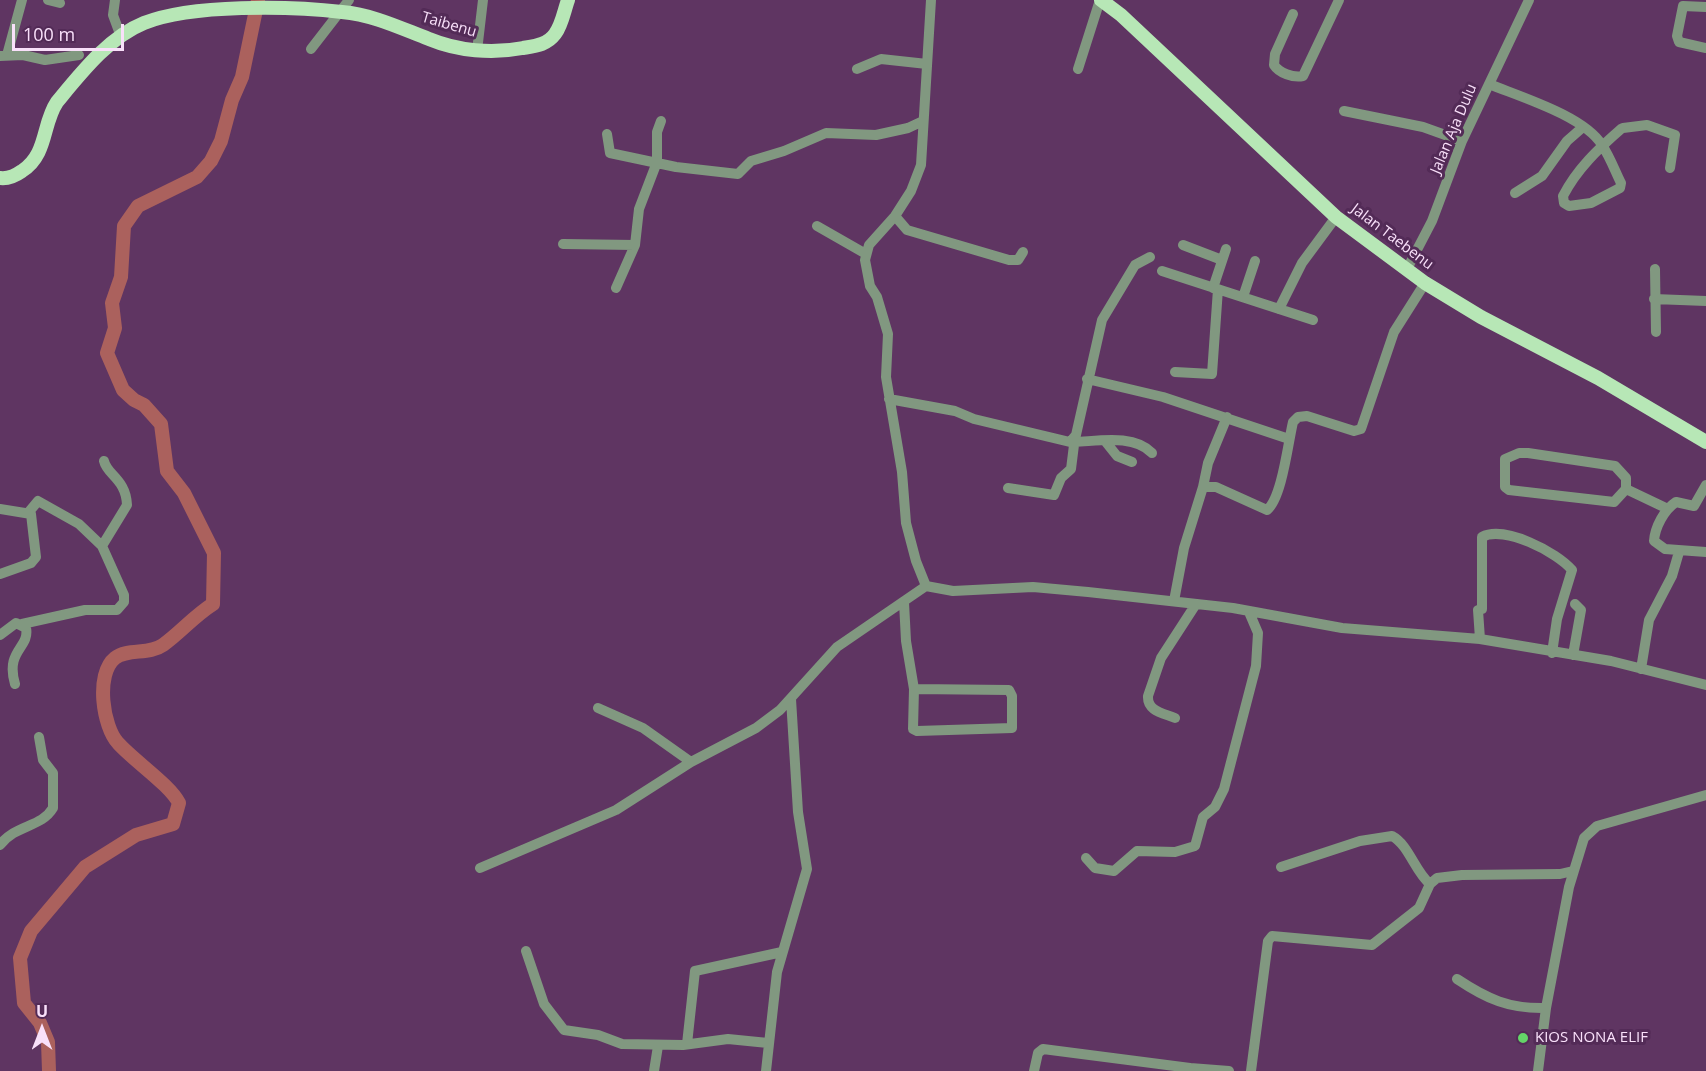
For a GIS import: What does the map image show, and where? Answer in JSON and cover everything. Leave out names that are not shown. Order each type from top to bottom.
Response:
[{"type":"main road","name":"Taibenu","points":[[120,34],[144,23],[170,16],[231,9],[346,6],[431,40],[477,51],[518,49],[547,41],[560,26],[568,0]]},
{"type":"main road","name":"Jalan Taebenu","points":[[1101,0],[1121,15],[1336,217],[1425,283],[1482,317],[1598,378],[1706,442]]},
{"type":"main road","points":[[0,178],[6,178],[29,166],[42,149],[51,111],[57,102],[120,34]]},
{"type":"street","points":[[22,0],[4,56],[23,55],[45,60],[79,55]]},
{"type":"street","points":[[48,0],[60,3]]},
{"type":"street","points":[[115,0],[113,15],[120,34]]},
{"type":"street","points":[[477,51],[483,0]]},
{"type":"street","points":[[926,586],[916,561],[906,523],[902,472],[886,377],[888,334],[877,297],[870,286],[866,254],[911,191],[921,165],[931,0]]},
{"type":"street","points":[[1078,69],[1086,37],[1101,0]]},
{"type":"street","points":[[1293,14],[1275,54],[1274,65],[1277,69],[1298,77],[1303,76],[1339,0]]},
{"type":"street","name":"Jalan Aja Dulu","points":[[1407,269],[1432,221],[1462,141],[1529,0]]},
{"type":"street","points":[[311,49],[346,6]]},
{"type":"street","points":[[1706,7],[1683,6],[1677,36],[1679,42],[1706,48]]},
{"type":"street","points":[[857,69],[881,59],[927,64]]},
{"type":"street","points":[[1489,84],[1583,127],[1602,146],[1621,183],[1620,188],[1591,203],[1566,205],[1563,200],[1565,192],[1589,158],[1602,146],[1621,129],[1631,125],[1664,129],[1675,135],[1670,168]]},
{"type":"street","points":[[1344,111],[1423,127],[1452,135],[1462,141]]},
{"type":"street","points":[[616,288],[635,244],[640,205],[657,162],[657,132],[661,121]]},
{"type":"street","points":[[607,134],[610,153],[676,167],[738,174],[751,161],[784,151],[826,133],[876,135],[908,128],[923,121]]},
{"type":"street","points":[[1515,193],[1542,176],[1567,141],[1583,127]]},
{"type":"street","points":[[895,216],[907,230],[1009,261],[1018,260],[1023,252]]},
{"type":"street","points":[[1279,309],[1302,263],[1336,217]]},
{"type":"street","points":[[817,226],[866,254]]},
{"type":"street","points":[[563,244],[635,244]]},
{"type":"street","points":[[1183,245],[1222,261]]},
{"type":"street","points":[[1175,372],[1212,374],[1216,288],[1226,249]]},
{"type":"street","points":[[1008,488],[1054,495],[1061,478],[1071,469],[1099,328],[1106,311],[1135,265],[1150,257]]},
{"type":"street","points":[[1243,297],[1255,261]]},
{"type":"street","points":[[1655,269],[1656,332]]},
{"type":"street","points":[[1162,271],[1313,320]]},
{"type":"street","points":[[1203,487],[1216,488],[1267,510],[1278,488],[1295,419],[1300,415],[1354,431],[1361,429],[1394,332],[1425,283]]},
{"type":"street","points":[[1654,299],[1706,301]]},
{"type":"street","points":[[1088,379],[1146,392],[1289,439]]},
{"type":"street","points":[[889,399],[955,411],[974,419],[1013,426],[1065,442],[1075,440],[1138,443],[1152,453]]},
{"type":"street","points":[[1174,601],[1184,548],[1208,463],[1227,417]]},
{"type":"street","points":[[1105,441],[1117,456],[1132,462]]},
{"type":"street","points":[[1520,453],[1528,453],[1615,466],[1626,478],[1626,489],[1614,502],[1509,490],[1505,487],[1504,459],[1520,453]]},
{"type":"street","points":[[102,546],[127,505],[119,480],[104,464],[104,461]]},
{"type":"street","points":[[1706,485],[1694,506],[1674,502],[1657,526],[1654,541],[1665,549],[1679,552],[1706,552]]},
{"type":"street","points":[[1626,489],[1668,509]]},
{"type":"street","points":[[0,635],[12,625],[85,610],[117,610],[124,602],[124,595],[102,546],[79,524],[43,502],[34,502],[28,513]]},
{"type":"street","points":[[0,509],[28,513],[32,516],[34,560],[0,574]]},
{"type":"street","points":[[1479,639],[1482,538],[1489,533],[1524,538],[1572,570],[1557,620],[1552,653]]},
{"type":"street","points":[[1641,669],[1649,620],[1672,576],[1679,552]]},
{"type":"street","points":[[480,868],[616,810],[691,762],[756,728],[791,699],[821,661],[837,647],[926,586],[953,591],[1034,587],[1174,601],[1342,628],[1479,639],[1573,655],[1706,685]]},
{"type":"street","points":[[904,602],[906,641],[914,688],[912,724],[914,730],[1011,728],[1012,696],[1009,690],[914,688]]},
{"type":"street","points":[[1175,718],[1151,708],[1147,702],[1148,696],[1161,658],[1196,604]]},
{"type":"street","points":[[1573,655],[1581,610],[1575,604]]},
{"type":"street","points":[[1086,858],[1095,868],[1114,871],[1137,851],[1175,852],[1195,846],[1203,817],[1220,801],[1257,666],[1259,640],[1249,612]]},
{"type":"street","points":[[15,684],[11,669],[13,658],[27,636],[22,624]]},
{"type":"street","points":[[766,1071],[782,952],[807,870],[798,812],[791,699]]},
{"type":"street","points":[[598,708],[643,728],[691,762]]},
{"type":"street","points":[[0,845],[14,830],[42,821],[53,808],[52,773],[43,760],[39,737]]},
{"type":"street","points":[[1538,1071],[1546,1008],[1573,871],[1584,838],[1597,826],[1706,795]]},
{"type":"street","points":[[1281,867],[1360,841],[1392,836],[1398,840],[1421,876],[1430,884]]},
{"type":"street","points":[[1251,1071],[1270,938],[1276,935],[1279,938],[1326,939],[1372,945],[1419,908],[1430,884],[1437,878],[1560,874],[1573,871]]},
{"type":"street","points":[[526,951],[544,1004],[564,1030],[597,1035],[622,1044],[658,1046],[728,1039],[768,1043]]},
{"type":"street","points":[[687,1044],[695,971],[782,952]]},
{"type":"street","points":[[1457,979],[1502,1003],[1520,1009],[1546,1008]]},
{"type":"street","points":[[654,1071],[658,1046]]},
{"type":"street","points":[[1034,1071],[1038,1053],[1043,1049],[1190,1069],[1229,1071]]},
{"type":"waterway","points":[[49,1071],[48,1042],[40,1023],[24,1003],[20,958],[31,931],[85,867],[136,835],[173,824],[179,803],[168,789],[118,743],[113,735],[108,725],[103,700],[105,676],[115,658],[126,653],[151,650],[163,645],[213,604],[214,553],[184,493],[167,471],[161,424],[144,405],[123,390],[107,353],[115,328],[112,303],[121,277],[124,226],[138,206],[197,177],[211,161],[221,141],[232,100],[242,77],[258,0]]},
{"type":"place","name":"KIOS NONA ELIF","points":[[1523,1038]]}]
